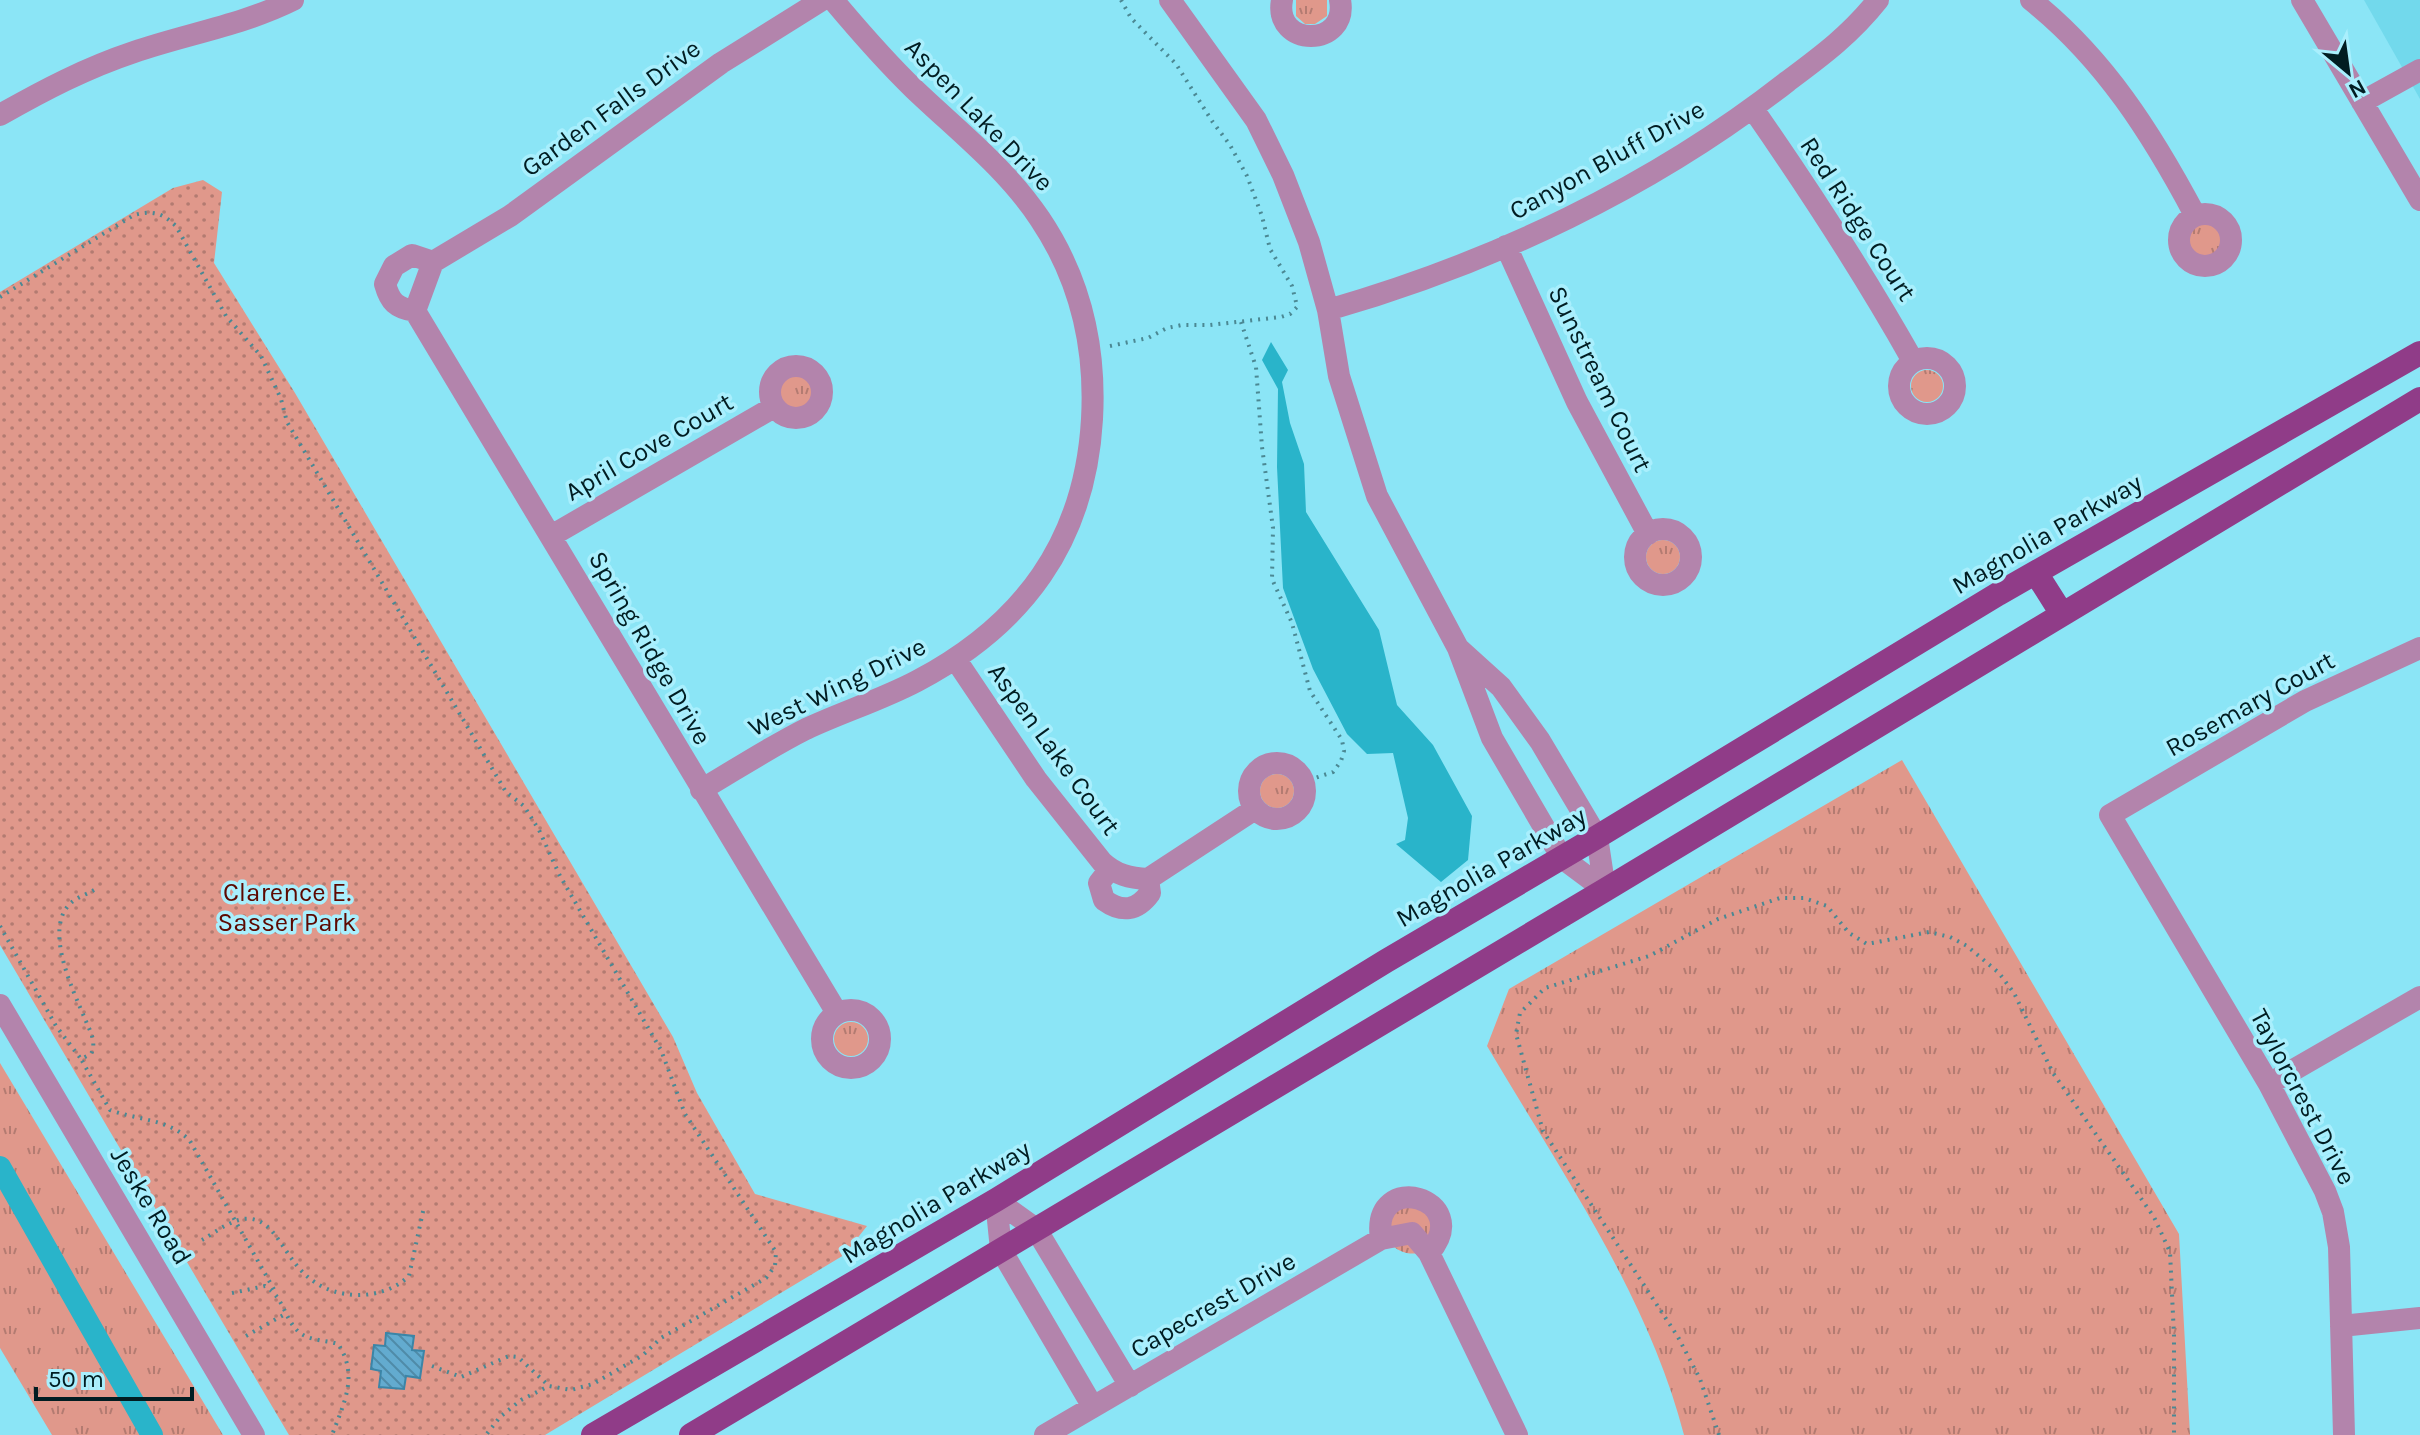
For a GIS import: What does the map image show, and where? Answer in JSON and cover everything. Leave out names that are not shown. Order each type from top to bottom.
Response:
[{"type":"main road","name":"Magnolia Parkway","points":[[593,1435],[996,1200],[1386,961],[2036,573],[2420,353]]},
{"type":"main road","points":[[691,1435],[2420,399]]},
{"type":"main road","points":[[2036,573],[2062,614]]},
{"type":"street","points":[[0,115],[66,78],[95,66],[239,21],[293,0]]},
{"type":"street","name":"Garden Falls Drive","points":[[415,311],[403,309],[392,302],[385,284],[394,266],[412,255],[433,262],[510,216],[721,63],[822,0]]},
{"type":"street","name":"Aspen Lake Drive","points":[[833,0],[865,39],[915,90],[964,133],[1011,181],[1040,219],[1066,263],[1082,304],[1091,347],[1094,385],[1091,435],[1084,477],[1069,525],[1047,570],[1013,612],[956,660]]},
{"type":"street","points":[[1170,0],[1256,120],[1283,175],[1309,242],[1328,310],[1339,376],[1377,496],[1458,648],[1492,738],[1562,858],[1605,890]]},
{"type":"street","points":[[1282,0],[1283,19],[1290,28],[1299,35],[1311,37],[1323,35],[1333,28],[1339,18],[1340,0]]},
{"type":"street","name":"Canyon Bluff Drive","points":[[1328,310],[1389,293],[1577,214],[1753,109],[1856,28],[1878,0]]},
{"type":"street","points":[[2031,0],[2082,47],[2118,88],[2149,132],[2195,215]]},
{"type":"street","points":[[2302,0],[2418,192]]},
{"type":"street","points":[[2362,102],[2420,70]]},
{"type":"street","name":"Red Ridge Court","points":[[1753,109],[1826,214],[1913,361]]},
{"type":"street","name":"Sunstream Court","points":[[1506,246],[1571,390],[1648,534]]},
{"type":"street","points":[[415,311],[433,262]]},
{"type":"street","name":"Spring Ridge Drive","points":[[415,311],[837,1013]]},
{"type":"street","name":"April Cove Court","points":[[551,536],[774,407]]},
{"type":"street","points":[[1458,648],[1501,687],[1540,741],[1597,837],[1605,890]]},
{"type":"street","name":"Rosemary Court","points":[[2110,815],[2305,701],[2420,648]]},
{"type":"street","name":"West Wing Drive","points":[[701,790],[803,730],[913,683],[956,660]]},
{"type":"street","name":"Aspen Lake Court","points":[[956,660],[1036,779],[1110,869],[1131,878],[1148,879],[1255,809]]},
{"type":"street","points":[[1285,764],[1293,768],[1303,782],[1303,798],[1294,812],[1278,818],[1255,809],[1249,793],[1250,784],[1259,769],[1267,765],[1285,764]]},
{"type":"street","name":"Taylorcrest Drive","points":[[2110,815],[2269,1084],[2333,1212],[2339,1247],[2344,1435]]},
{"type":"street","name":"Aspen Lake Court","points":[[1110,869],[1099,883],[1104,900],[1122,910],[1133,909],[1144,901],[1150,893],[1148,879]]},
{"type":"street","points":[[2269,1084],[2420,997]]},
{"type":"street","name":"Jeske Road","points":[[0,1005],[254,1435]]},
{"type":"street","points":[[1381,1239],[1379,1225],[1383,1212],[1392,1202],[1405,1197],[1419,1197],[1431,1204],[1439,1215],[1442,1229],[1438,1242],[1429,1253],[1517,1435]]},
{"type":"street","points":[[996,1200],[1036,1229],[1130,1386]]},
{"type":"street","points":[[996,1200],[1001,1250],[1093,1407]]},
{"type":"street","name":"Capecrest Drive","points":[[1045,1435],[1381,1239],[1412,1233],[1429,1253]]},
{"type":"street","points":[[2341,1326],[2420,1318]]},
{"type":"path","points":[[1121,0],[1131,18],[1176,64],[1230,145],[1247,176],[1270,249],[1292,286],[1297,306]]},
{"type":"path","points":[[0,297],[134,215],[154,211],[176,226],[226,316],[261,356],[281,399],[287,422],[498,779],[506,792],[524,806],[539,830],[560,876],[661,1050],[685,1114],[776,1252],[775,1266],[766,1278],[661,1338],[630,1362],[593,1384],[571,1390],[549,1386],[518,1357],[509,1356],[461,1377],[432,1366]]},
{"type":"path","points":[[1091,347],[1127,343],[1182,325],[1281,317],[1290,314],[1297,306]]},
{"type":"path","points":[[1297,306],[1328,310]]},
{"type":"path","points":[[1241,322],[1256,367],[1262,447],[1273,528],[1272,579],[1292,623],[1310,691],[1342,740],[1344,751],[1333,772],[1303,782]]},
{"type":"path","points":[[81,1059],[91,1054],[94,1044],[57,934],[62,916],[71,903],[94,890]]},
{"type":"path","points":[[1719,1435],[1700,1379],[1678,1337],[1543,1131],[1516,1034],[1520,1013],[1545,988],[1649,956],[1718,919],[1780,898],[1804,898],[1827,906],[1849,933],[1867,944],[1929,932],[1950,937],[1967,946],[1999,973],[2014,993],[2053,1073],[2154,1217],[2170,1252],[2174,1435]]},
{"type":"path","points":[[0,926],[56,1026],[81,1059],[110,1110],[170,1126],[190,1141],[301,1333],[311,1339],[338,1344],[349,1366],[350,1378],[332,1435]]},
{"type":"path","points":[[202,1240],[235,1221],[251,1219],[273,1233],[295,1265],[314,1283],[330,1291],[362,1295],[393,1288],[409,1276],[424,1207]]},
{"type":"path","points":[[232,1293],[265,1286],[276,1293]]},
{"type":"path","points":[[246,1336],[287,1313]]},
{"type":"path","points":[[486,1435],[500,1417],[521,1400],[549,1386]]},
{"type":"shaded area","points":[[2364,0],[2420,0],[2420,99]]},
{"type":"shaded area","points":[[1271,342],[1288,370],[1282,382],[1290,423],[1304,464],[1306,512],[1379,630],[1397,705],[1433,745],[1472,816],[1468,860],[1441,882],[1396,844],[1405,840],[1408,818],[1393,753],[1367,754],[1347,734],[1313,669],[1283,588],[1277,467],[1278,389],[1262,360]]},
{"type":"green space","points":[[1296,0],[1327,0],[1327,16],[1315,24],[1305,24],[1296,16]]},
{"type":"green space","name":"Clarence E. Sasser Park","points":[[203,180],[222,192],[214,263],[295,393],[673,1037],[697,1093],[755,1194],[867,1226],[844,1255],[545,1435],[289,1435],[0,945],[0,292],[173,188]]},
{"type":"green space","points":[[2204,223],[2216,228],[2221,240],[2216,252],[2204,257],[2192,252],[2187,240],[2192,228]]},
{"type":"green space","points":[[1927,370],[1939,374],[1943,386],[1939,398],[1927,402],[1915,398],[1911,386],[1915,374]]},
{"type":"green space","points":[[796,375],[808,380],[813,392],[808,404],[796,409],[784,404],[779,392],[784,380]]},
{"type":"green space","points":[[1663,540],[1675,545],[1680,557],[1675,569],[1663,574],[1651,569],[1646,557],[1651,545]]},
{"type":"green space","points":[[1902,760],[2179,1234],[2190,1435],[1684,1435],[1668,1383],[1625,1283],[1572,1187],[1487,1046],[1509,989]]},
{"type":"green space","points":[[1277,774],[1289,779],[1294,791],[1289,803],[1277,808],[1265,803],[1260,791],[1265,779]]},
{"type":"green space","points":[[851,1022],[863,1027],[868,1039],[863,1051],[851,1056],[839,1051],[834,1039],[839,1027]]},
{"type":"green space","points":[[0,1063],[223,1435],[52,1435],[0,1348]]},
{"type":"green space","points":[[1409,1202],[1436,1218],[1421,1253],[1403,1252],[1389,1242],[1388,1216]]},
{"type":"building","points":[[386,1333],[414,1336],[412,1350],[424,1351],[420,1378],[406,1376],[404,1389],[379,1387],[381,1371],[371,1369],[374,1345],[385,1346]]},
{"type":"waterway","points":[[0,1167],[152,1435]]}]
